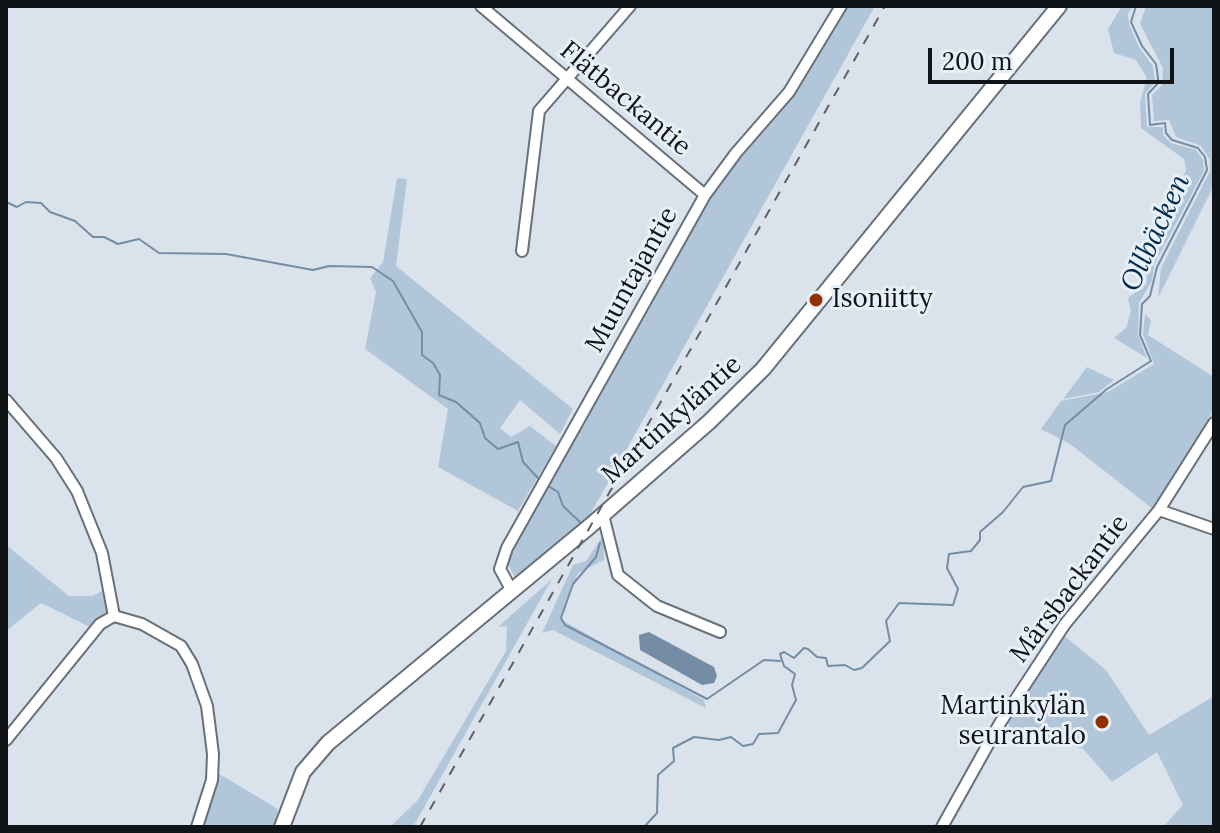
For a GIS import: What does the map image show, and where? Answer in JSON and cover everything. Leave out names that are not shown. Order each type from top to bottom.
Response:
[{"type":"street","name":"Flätbackantie","points":[[481,6],[705,195]]},
{"type":"street","points":[[522,251],[539,111],[630,6]]},
{"type":"street","name":"Muuntajantie","points":[[512,591],[500,569],[507,548],[705,195],[736,153],[789,92],[841,6]]},
{"type":"street","name":"Martinkyläntie","points":[[282,827],[292,794],[316,755],[603,515],[709,422],[763,369],[1059,6]]},
{"type":"street","points":[[6,400],[48,447],[77,491],[102,553],[114,616]]},
{"type":"street","name":"Mårsbackantie","points":[[942,827],[1000,723],[1065,624],[1159,510],[1214,423]]},
{"type":"street","points":[[1159,510],[1214,529]]},
{"type":"street","points":[[603,515],[610,532],[618,575],[657,606],[720,632]]},
{"type":"street","points":[[6,740],[95,630],[114,616]]},
{"type":"street","points":[[114,616],[142,624],[181,646],[200,681],[213,754],[212,780],[197,827]]},
{"type":"shaded area","points":[[847,6],[875,6],[587,520],[516,580],[507,562],[719,184],[795,93]]},
{"type":"shaded area","points":[[1122,6],[1133,6],[1128,14],[1129,24],[1139,47],[1153,66],[1155,82],[1145,94],[1147,127],[1163,127],[1163,135],[1171,143],[1196,150],[1203,160],[1204,171],[1154,265],[1152,281],[1139,303],[1138,335],[1147,358],[1114,338],[1126,328],[1131,311],[1128,298],[1146,284],[1148,268],[1186,170],[1184,159],[1141,128],[1140,102],[1147,78],[1136,60],[1114,53],[1108,29]]},
{"type":"shaded area","points":[[1146,6],[1214,6],[1214,185],[1158,298],[1161,268],[1210,171],[1210,160],[1201,146],[1176,137],[1169,120],[1154,121],[1152,95],[1162,85],[1163,68],[1140,24]]},
{"type":"shaded area","points":[[397,178],[407,179],[396,266],[573,409],[560,434],[520,400],[500,428],[511,437],[530,426],[556,446],[518,511],[438,467],[448,409],[365,349],[376,292],[370,278],[383,262]]},
{"type":"shaded area","points":[[1145,314],[1151,320],[1148,335],[1214,377],[1214,408],[1187,460],[1153,509],[1070,444],[1041,429],[1061,401],[1108,392],[1154,364],[1143,334]]},
{"type":"shaded area","points":[[1087,367],[1114,380],[1099,392],[1063,399]]},
{"type":"shaded area","points":[[604,534],[604,560],[578,573],[560,619],[704,700],[706,708],[553,630],[542,633],[573,565],[586,561]]},
{"type":"shaded area","points":[[6,545],[69,596],[92,596],[105,590],[108,614],[90,627],[41,603],[6,631]]},
{"type":"shaded area","points":[[552,579],[413,827],[390,827],[418,800],[506,651],[507,626],[498,627]]},
{"type":"shaded area","points":[[649,632],[714,667],[717,676],[714,683],[702,685],[640,650],[639,635]]},
{"type":"shaded area","points":[[1062,634],[1106,670],[1149,735],[1214,696],[1214,827],[1163,827],[1183,805],[1157,752],[1112,782],[1083,749],[1010,727],[1006,719]]},
{"type":"shaded area","points":[[216,772],[278,809],[275,827],[202,827]]},
{"type":"waterway","name":"Ollbäcken","points":[[644,827],[657,813],[658,775],[674,761],[673,748],[694,737],[719,740],[731,737],[743,746],[753,744],[759,734],[778,733],[796,700],[792,685],[795,674],[784,666],[780,654],[784,652],[794,658],[804,648],[817,657],[826,658],[828,666],[845,665],[854,670],[862,668],[890,641],[886,621],[899,603],[953,605],[958,589],[947,568],[949,554],[971,551],[980,540],[980,532],[1003,512],[1023,487],[1051,481],[1065,425],[1107,389],[1151,361],[1140,335],[1142,304],[1150,296],[1157,267],[1207,170],[1205,157],[1198,148],[1172,140],[1166,133],[1165,123],[1150,125],[1148,94],[1158,83],[1158,78],[1156,64],[1142,46],[1131,22],[1136,6]]},
{"type":"waterway","points":[[6,202],[17,207],[26,202],[41,203],[50,212],[75,221],[93,237],[104,237],[118,244],[139,239],[159,253],[226,254],[313,270],[329,266],[372,267],[393,281],[422,332],[422,355],[433,363],[440,375],[439,395],[456,402],[480,423],[485,438],[498,449],[518,442],[523,462],[538,478]]},
{"type":"waterway","points":[[548,486],[558,492],[563,506],[582,524]]},
{"type":"waterway","points":[[600,543],[596,557],[573,584],[561,618],[565,625],[707,699],[764,660],[780,661]]},
{"type":"railway","points":[[420,827],[885,6]]},
{"type":"place","name":"Isoniitty","points":[[816,300]]},
{"type":"place","name":"Martinkylän seurantalo","points":[[1102,722]]}]
